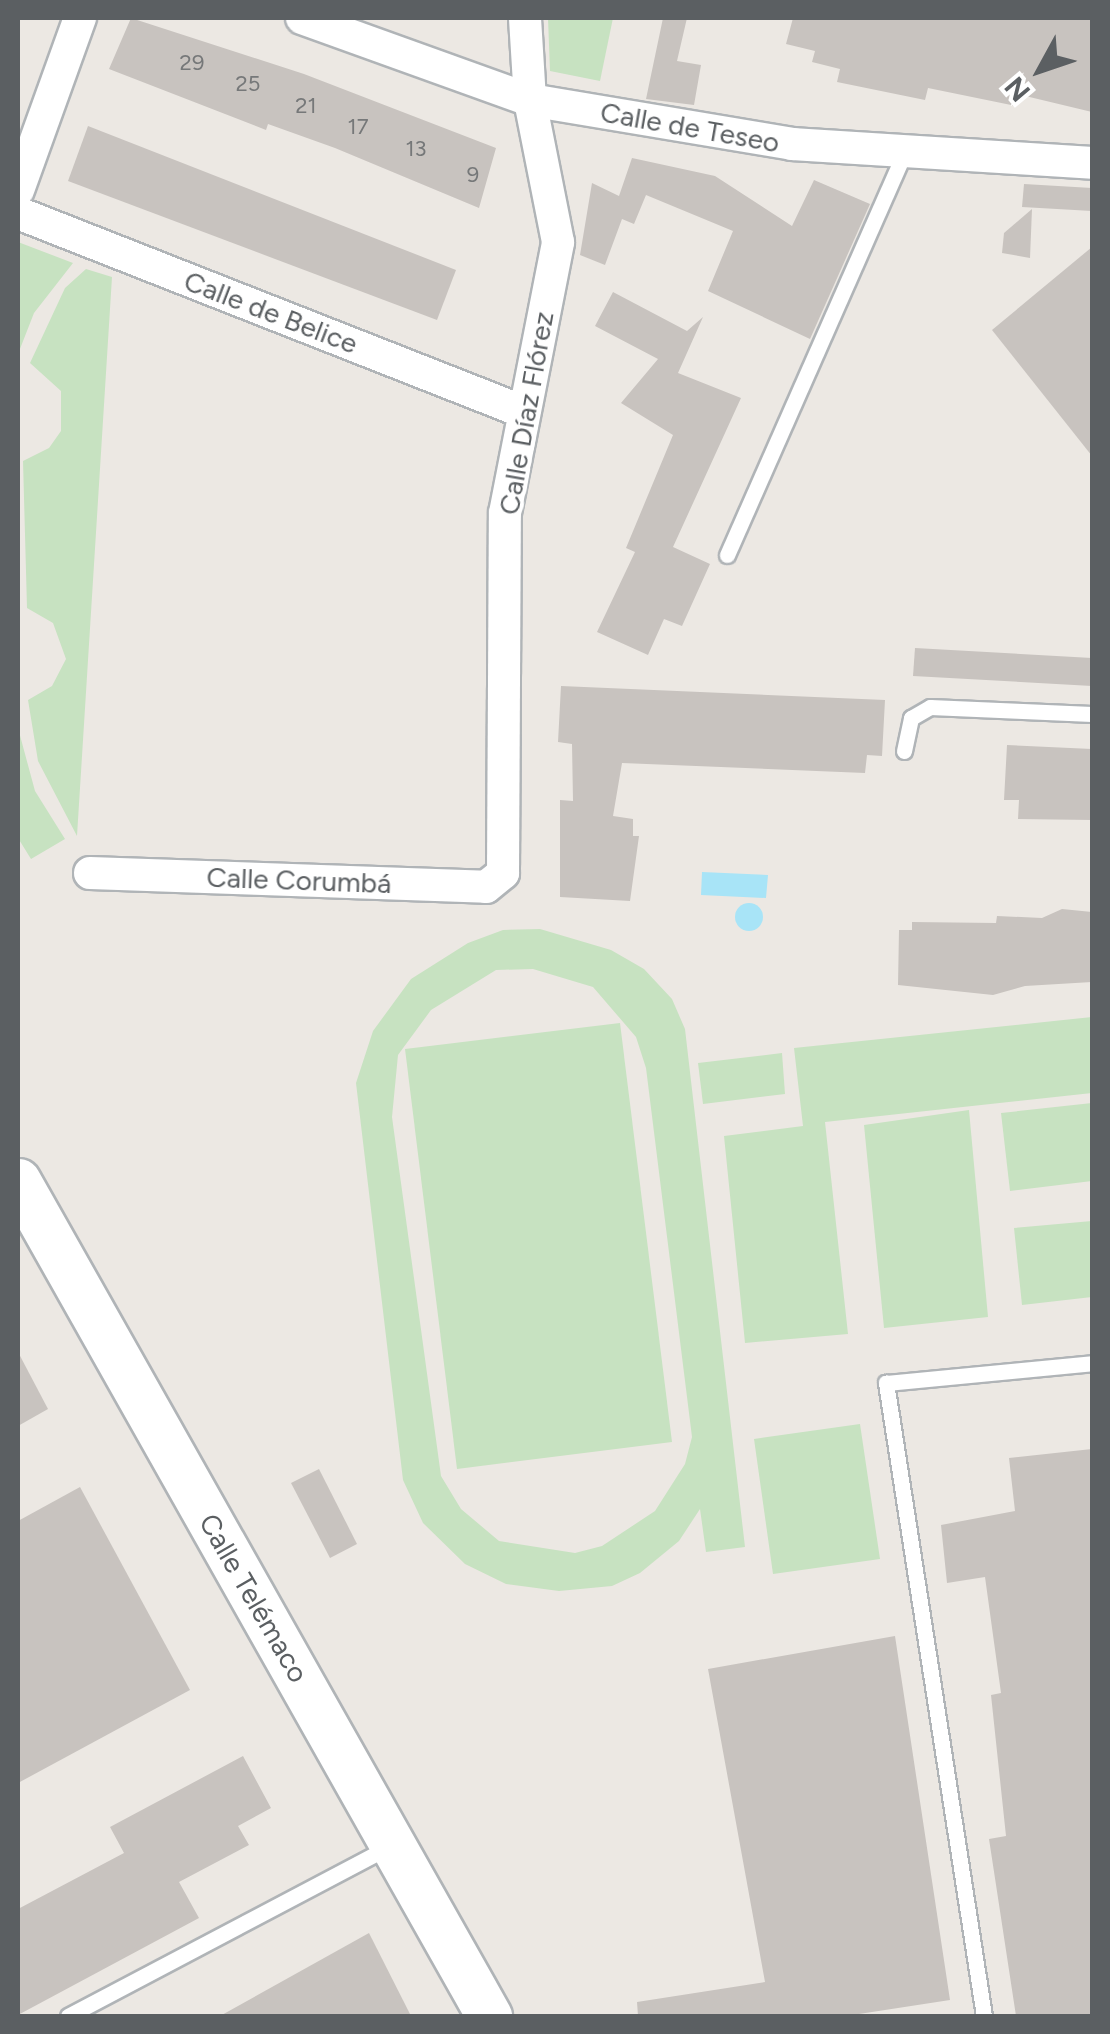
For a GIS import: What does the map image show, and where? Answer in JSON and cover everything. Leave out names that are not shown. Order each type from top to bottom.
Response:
[{"type":"street","points":[[18,190],[80,18]]},
{"type":"street","name":"Calle de Teseo","points":[[302,18],[530,100],[792,144],[1092,163]]},
{"type":"street","name":"Calle Díaz Flórez","points":[[503,873],[505,513],[558,242],[530,100],[525,18]]},
{"type":"street","name":"Calle de Belice","points":[[18,213],[524,412]]},
{"type":"street","name":"Calle Corumbá","points":[[90,873],[486,887],[503,873]]},
{"type":"street","name":"Calle Telémaco","points":[[18,1181],[489,2016]]},
{"type":"lane","points":[[726,555],[905,152]]},
{"type":"lane","points":[[904,751],[911,718],[930,708],[1092,714]]},
{"type":"lane","points":[[984,2016],[886,1383],[1092,1362]]},
{"type":"lane","points":[[68,2016],[394,1844]]},
{"type":"green space","points":[[548,18],[613,18],[600,81],[550,71]]},
{"type":"green space","points":[[18,242],[73,263],[34,313],[18,354]]},
{"type":"green space","points":[[86,269],[112,277],[77,836],[38,761],[28,700],[52,686],[66,659],[53,623],[27,608],[23,461],[49,448],[61,431],[61,391],[30,363],[65,288]]},
{"type":"green space","points":[[18,728],[35,791],[65,839],[31,859],[18,838]]},
{"type":"green space","points":[[540,929],[611,950],[644,969],[672,999],[685,1029],[745,1547],[706,1552],[700,1509],[679,1541],[640,1573],[612,1586],[559,1591],[506,1584],[465,1564],[423,1523],[403,1480],[356,1083],[373,1031],[411,979],[468,943],[503,930]],"holes":[[[533,969],[593,987],[636,1037],[646,1068],[692,1437],[685,1464],[655,1511],[602,1546],[575,1553],[499,1541],[461,1509],[441,1476],[392,1117],[398,1055],[431,1010],[496,970]]]},
{"type":"green space","points":[[1092,1017],[1092,1093],[825,1122],[848,1334],[745,1343],[724,1136],[803,1126],[794,1048]]},
{"type":"green space","points":[[620,1023],[672,1442],[457,1469],[405,1049]]},
{"type":"green space","points":[[782,1053],[785,1094],[703,1104],[698,1063]]},
{"type":"green space","points":[[1092,1103],[1092,1181],[1010,1191],[1001,1113]]},
{"type":"green space","points":[[969,1110],[988,1317],[884,1328],[864,1125]]},
{"type":"green space","points":[[1092,1221],[1092,1297],[1022,1305],[1014,1228]]},
{"type":"green space","points":[[860,1424],[880,1559],[773,1574],[754,1439]]},
{"type":"water","points":[[702,872],[768,875],[766,898],[701,895]]},
{"type":"water","points":[[749,903],[759,907],[763,917],[759,927],[749,931],[739,927],[735,917],[739,907]]},
{"type":"building","points":[[131,18],[304,74],[496,148],[479,208],[335,148],[268,124],[266,130],[109,69]]},
{"type":"building","points":[[663,18],[687,18],[677,61],[701,65],[694,105],[646,99]]},
{"type":"building","points":[[793,18],[1092,18],[1092,112],[1017,94],[1016,106],[928,88],[925,100],[837,82],[840,69],[812,62],[815,51],[786,44]]},
{"type":"building","points":[[88,126],[456,270],[437,320],[68,181]]},
{"type":"building","points":[[632,158],[715,176],[792,226],[814,180],[870,204],[810,339],[708,291],[733,231],[646,195],[634,224],[622,219],[605,265],[580,255],[592,183],[619,196]]},
{"type":"building","points":[[1024,184],[1092,188],[1092,211],[1022,207]]},
{"type":"building","points":[[1032,209],[1030,258],[1002,253],[1004,233]]},
{"type":"building","points":[[1092,247],[1092,456],[992,330]]},
{"type":"building","points":[[613,292],[687,331],[703,317],[678,373],[741,398],[673,547],[710,564],[682,626],[664,619],[648,655],[597,632],[635,552],[626,548],[673,435],[621,403],[658,359],[595,326]]},
{"type":"building","points":[[915,648],[1092,658],[1092,686],[913,676]]},
{"type":"building","points":[[561,686],[885,700],[882,756],[867,755],[865,773],[622,763],[613,816],[633,819],[633,836],[639,836],[630,901],[560,897],[560,800],[573,801],[572,744],[558,742]]},
{"type":"building","points":[[1007,745],[1092,749],[1092,820],[1018,819],[1019,800],[1004,800]]},
{"type":"building","points":[[1062,909],[1092,912],[1092,982],[1025,986],[993,995],[898,985],[899,930],[912,930],[912,922],[996,923],[997,916],[1042,918]]},
{"type":"building","points":[[18,1352],[48,1409],[18,1426]]},
{"type":"building","points":[[1092,1449],[1092,2016],[1016,2016],[989,1839],[1006,1836],[991,1695],[1001,1693],[985,1577],[947,1583],[941,1525],[1015,1511],[1009,1458]]},
{"type":"building","points":[[319,1469],[357,1544],[330,1558],[291,1483]]},
{"type":"building","points":[[80,1487],[190,1690],[18,1783],[18,1521]]},
{"type":"building","points":[[895,1636],[950,2000],[846,2016],[638,2016],[637,2002],[765,1982],[708,1669]]},
{"type":"building","points":[[243,1756],[271,1808],[238,1826],[249,1845],[179,1882],[199,1918],[18,2015],[18,1909],[124,1853],[110,1827]]},
{"type":"building","points":[[369,1933],[411,2016],[220,2016]]}]
